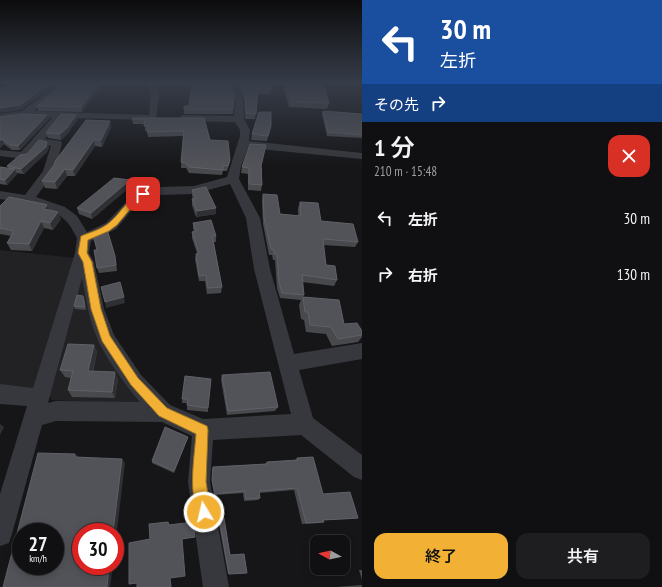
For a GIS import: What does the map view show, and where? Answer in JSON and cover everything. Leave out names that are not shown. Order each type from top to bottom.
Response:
[{"type":"street","points":[[25,114],[30,110]]},
{"type":"street","points":[[0,117],[25,114],[157,118],[156,110]]},
{"type":"street","points":[[239,110],[239,119],[245,130],[243,144],[233,171],[233,179],[254,218],[262,269],[304,424],[362,469]]},
{"type":"street","points":[[0,153],[24,156],[60,115]]},
{"type":"street","points":[[176,118],[239,119]]},
{"type":"street","points":[[28,199],[50,171],[57,143],[37,141]]},
{"type":"street","points":[[243,144],[362,156]]},
{"type":"street","points":[[0,534],[38,408],[83,246],[114,223],[134,200],[143,194],[152,192],[203,189],[233,179]]},
{"type":"street","points":[[0,195],[28,199],[60,210],[72,219],[83,246],[96,309],[106,338],[134,381],[163,412],[202,430],[304,424]]},
{"type":"street","points":[[288,363],[362,351]]},
{"type":"street","points":[[0,394],[38,408],[56,410],[163,412]]},
{"type":"street","points":[[202,430],[199,482],[216,587]]},
{"type":"shaded area","points":[[0,250],[75,258],[32,393],[0,389]]},
{"type":"shaded area","points":[[82,269],[93,313],[150,405],[51,400],[49,391]]},
{"type":"building","points":[[246,110],[256,110],[256,114],[246,113]]},
{"type":"building","points":[[323,111],[362,114],[362,135],[328,132]]},
{"type":"building","points":[[259,112],[271,112],[271,126],[268,136],[252,134]]},
{"type":"building","points":[[23,114],[47,115],[18,146],[10,145],[2,139],[0,141],[0,117]]},
{"type":"building","points":[[61,114],[76,115],[67,128],[60,134],[46,133]]},
{"type":"building","points":[[204,118],[210,140],[228,141],[230,160],[228,166],[223,165],[223,170],[189,167],[186,163],[181,162],[184,131],[147,132],[148,126],[144,126],[145,119],[132,119]]},
{"type":"building","points":[[86,120],[110,121],[101,140],[94,140],[73,170],[65,169],[55,182],[42,181],[56,160]]},
{"type":"building","points":[[39,140],[47,142],[46,147],[21,169],[7,166],[20,155],[27,154]]},
{"type":"building","points":[[250,144],[266,145],[261,166],[262,185],[249,184],[249,168],[242,167]]},
{"type":"building","points":[[0,167],[15,169],[5,180],[0,179]]},
{"type":"building","points":[[114,178],[130,180],[91,213],[77,208]]},
{"type":"building","points":[[206,187],[216,208],[197,211],[192,199],[196,198],[192,190]]},
{"type":"building","points":[[263,194],[277,195],[280,214],[301,216],[300,202],[318,203],[321,221],[353,224],[358,242],[323,239],[326,265],[335,266],[337,280],[302,275],[304,295],[282,293],[279,282],[277,254],[274,254],[274,250],[271,249],[264,218]]},
{"type":"building","points":[[9,197],[44,204],[47,205],[44,209],[58,212],[50,223],[41,221],[29,244],[7,243],[14,231],[0,228],[0,206]]},
{"type":"building","points":[[211,220],[216,236],[212,236],[222,287],[208,288],[206,275],[199,276],[196,254],[199,253],[192,232],[196,231],[193,223]]},
{"type":"building","points":[[107,229],[115,256],[116,265],[97,268],[94,250],[97,250],[93,235]]},
{"type":"building","points":[[120,282],[124,297],[105,302],[101,287]]},
{"type":"building","points":[[77,295],[83,296],[85,307],[74,306]]},
{"type":"building","points":[[303,297],[339,300],[344,324],[357,323],[362,331],[362,335],[338,339],[331,327],[310,325],[308,312],[305,312]]},
{"type":"building","points":[[68,344],[94,345],[88,371],[115,372],[112,392],[68,390],[73,371],[60,370]]},
{"type":"building","points":[[270,372],[278,407],[228,411],[222,375]]},
{"type":"building","points":[[185,376],[211,379],[208,408],[187,405],[188,399],[182,399]]},
{"type":"building","points":[[165,427],[188,437],[174,471],[152,461]]},
{"type":"building","points":[[38,453],[75,454],[75,457],[122,459],[114,523],[72,523],[72,575],[108,575],[107,587],[3,587],[12,553],[12,575],[64,575],[64,523],[20,523]]},
{"type":"building","points":[[313,457],[323,494],[350,492],[358,518],[323,520],[324,522],[306,523],[297,488],[259,491],[260,498],[246,499],[245,491],[215,494],[212,480],[213,467],[267,464],[267,462],[298,460],[297,458]]},
{"type":"building","points":[[219,518],[224,518],[230,555],[244,554],[247,573],[229,574]]},
{"type":"building","points":[[168,522],[169,525],[193,522],[195,537],[182,539],[185,576],[170,578],[171,587],[137,587],[137,583],[129,584],[129,543],[150,539],[149,524]]},
{"type":"route","points":[[143,194],[134,200],[114,223],[106,229],[84,238],[82,253],[87,262],[96,309],[106,338],[134,381],[163,412],[202,430],[199,482],[204,512]]}]
